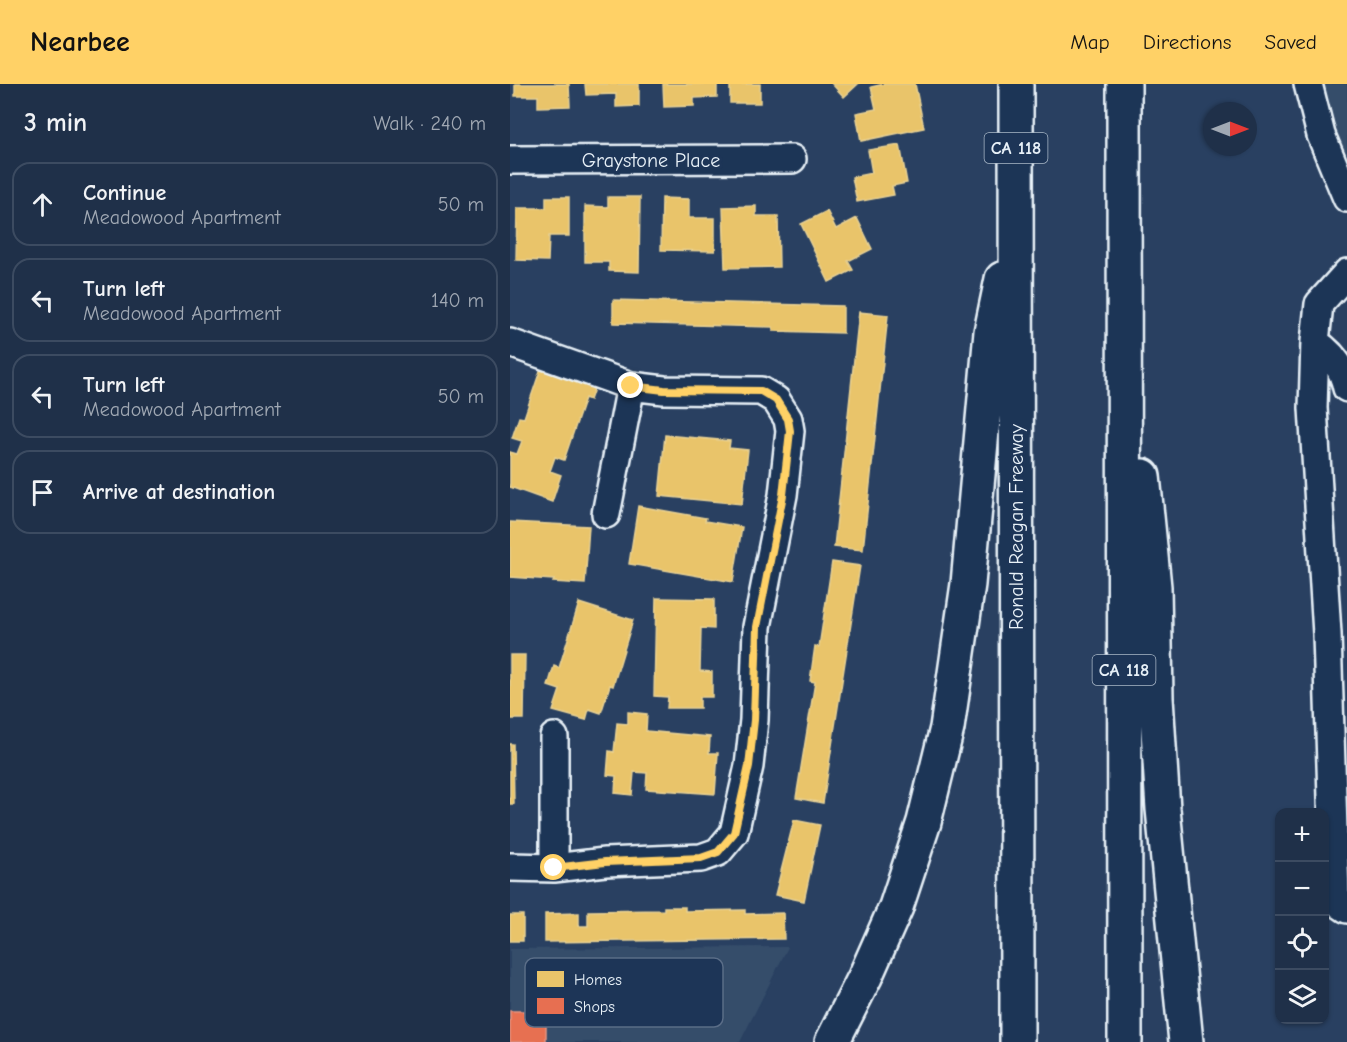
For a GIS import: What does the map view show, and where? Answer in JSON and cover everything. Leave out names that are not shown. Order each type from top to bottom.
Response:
[{"type":"highway","name":"Ronald Reagan Freeway","points":[[1016,84],[1017,1042]]},
{"type":"highway","name":"CA 118","points":[[1124,84],[1125,1042]]},
{"type":"highway","points":[[832,1042],[865,977],[896,907],[924,822],[947,728],[968,584],[991,332],[1016,213]]},
{"type":"highway","points":[[1124,297],[1154,587],[1156,698],[1163,809],[1186,1042]]},
{"type":"street","points":[[1308,84],[1321,135],[1347,198]]},
{"type":"street","name":"Graystone Place","points":[[510,160],[792,159]]},
{"type":"street","points":[[1347,273],[1319,304],[1315,342],[1313,408],[1327,633],[1335,896],[1347,909]]},
{"type":"street","points":[[1315,342],[1328,351],[1344,375],[1347,388]]},
{"type":"street","points":[[510,343],[631,386],[664,390],[761,391],[776,400],[788,419],[790,431],[783,495],[757,627],[754,720],[749,766],[734,833],[718,852],[701,858],[605,862],[554,868],[510,867]]},
{"type":"street","points":[[606,514],[631,386]]},
{"type":"street","points":[[554,737],[554,868]]},
{"type":"shaded area","points":[[1316,84],[1347,84],[1347,180]]},
{"type":"shaded area","points":[[788,947],[740,1042],[510,1042],[510,949]]},
{"type":"building: Homes","points":[[515,84],[569,84],[570,106],[538,107],[538,96],[515,96]]},
{"type":"building: Homes","points":[[585,84],[639,84],[639,106],[616,107],[616,94],[586,95]]},
{"type":"building: Homes","points":[[663,84],[717,84],[717,97],[694,98],[694,106],[664,107]]},
{"type":"building: Homes","points":[[730,84],[760,84],[760,103],[730,103]]},
{"type":"building: Homes","points":[[832,84],[858,84],[844,97]]},
{"type":"building: Homes","points":[[884,84],[915,84],[924,128],[861,141],[856,113],[876,109],[871,87]]},
{"type":"building: Homes","points":[[900,145],[907,183],[892,186],[894,195],[857,202],[852,177],[872,173],[868,150]]},
{"type":"building: Homes","points":[[546,197],[569,197],[569,236],[549,236],[548,261],[516,260],[517,208],[546,208]]},
{"type":"building: Homes","points":[[608,197],[640,197],[639,272],[609,271],[609,262],[585,262],[585,206],[608,207]]},
{"type":"building: Homes","points":[[662,198],[689,199],[689,218],[715,218],[715,251],[661,250]]},
{"type":"building: Homes","points":[[756,206],[756,216],[778,216],[779,267],[725,268],[723,207]]},
{"type":"building: Homes","points":[[827,211],[836,229],[857,218],[872,249],[848,261],[853,270],[829,282],[801,224]]},
{"type":"building: Homes","points":[[613,300],[843,306],[843,333],[773,331],[773,327],[613,323]]},
{"type":"building: Homes","points":[[859,312],[888,315],[863,550],[834,547]]},
{"type":"building: Homes","points":[[543,362],[597,380],[590,400],[585,398],[564,460],[555,457],[550,471],[561,475],[552,502],[510,487],[510,452],[517,454],[522,441],[512,438],[519,417],[524,418]]},
{"type":"building: Homes","points":[[665,435],[730,441],[729,448],[748,450],[742,504],[659,496]]},
{"type":"building: Homes","points":[[638,506],[742,527],[733,582],[629,564]]},
{"type":"building: Homes","points":[[510,522],[589,526],[585,584],[510,577]]},
{"type":"building: Homes","points":[[832,562],[860,566],[823,803],[796,798],[815,682],[810,681],[815,646],[819,647]]},
{"type":"building: Homes","points":[[656,598],[714,599],[714,629],[701,628],[700,671],[712,672],[712,697],[700,697],[700,708],[667,708],[668,697],[654,696]]},
{"type":"building: Homes","points":[[579,603],[633,620],[613,686],[610,685],[601,713],[589,709],[586,720],[553,711],[560,690],[548,686],[554,666],[559,668]]},
{"type":"building: Homes","points":[[510,655],[525,655],[524,719],[510,719]]},
{"type":"building: Homes","points":[[628,712],[647,714],[646,731],[710,737],[709,753],[718,753],[715,794],[646,789],[647,773],[634,772],[632,795],[615,793],[616,776],[607,775],[609,751],[614,752],[617,723],[628,724]]},
{"type":"building: Homes","points":[[510,744],[513,744],[514,804],[510,804]]},
{"type":"building: Homes","points":[[794,820],[820,825],[804,901],[775,895]]},
{"type":"building: Homes","points":[[664,907],[685,907],[685,911],[745,910],[745,914],[783,913],[784,939],[545,942],[545,914],[579,913],[579,926],[588,926],[588,911],[664,910]]},
{"type":"building: Homes","points":[[510,915],[523,915],[523,941],[510,941]]},
{"type":"building: Shops","points":[[510,1011],[525,1011],[525,1027],[546,1027],[546,1042],[510,1042]]},
{"type":"route","points":[[554,868],[605,862],[701,858],[718,852],[734,833],[749,766],[754,720],[757,627],[783,495],[790,431],[788,419],[776,400],[761,391],[664,390],[631,386]]}]
